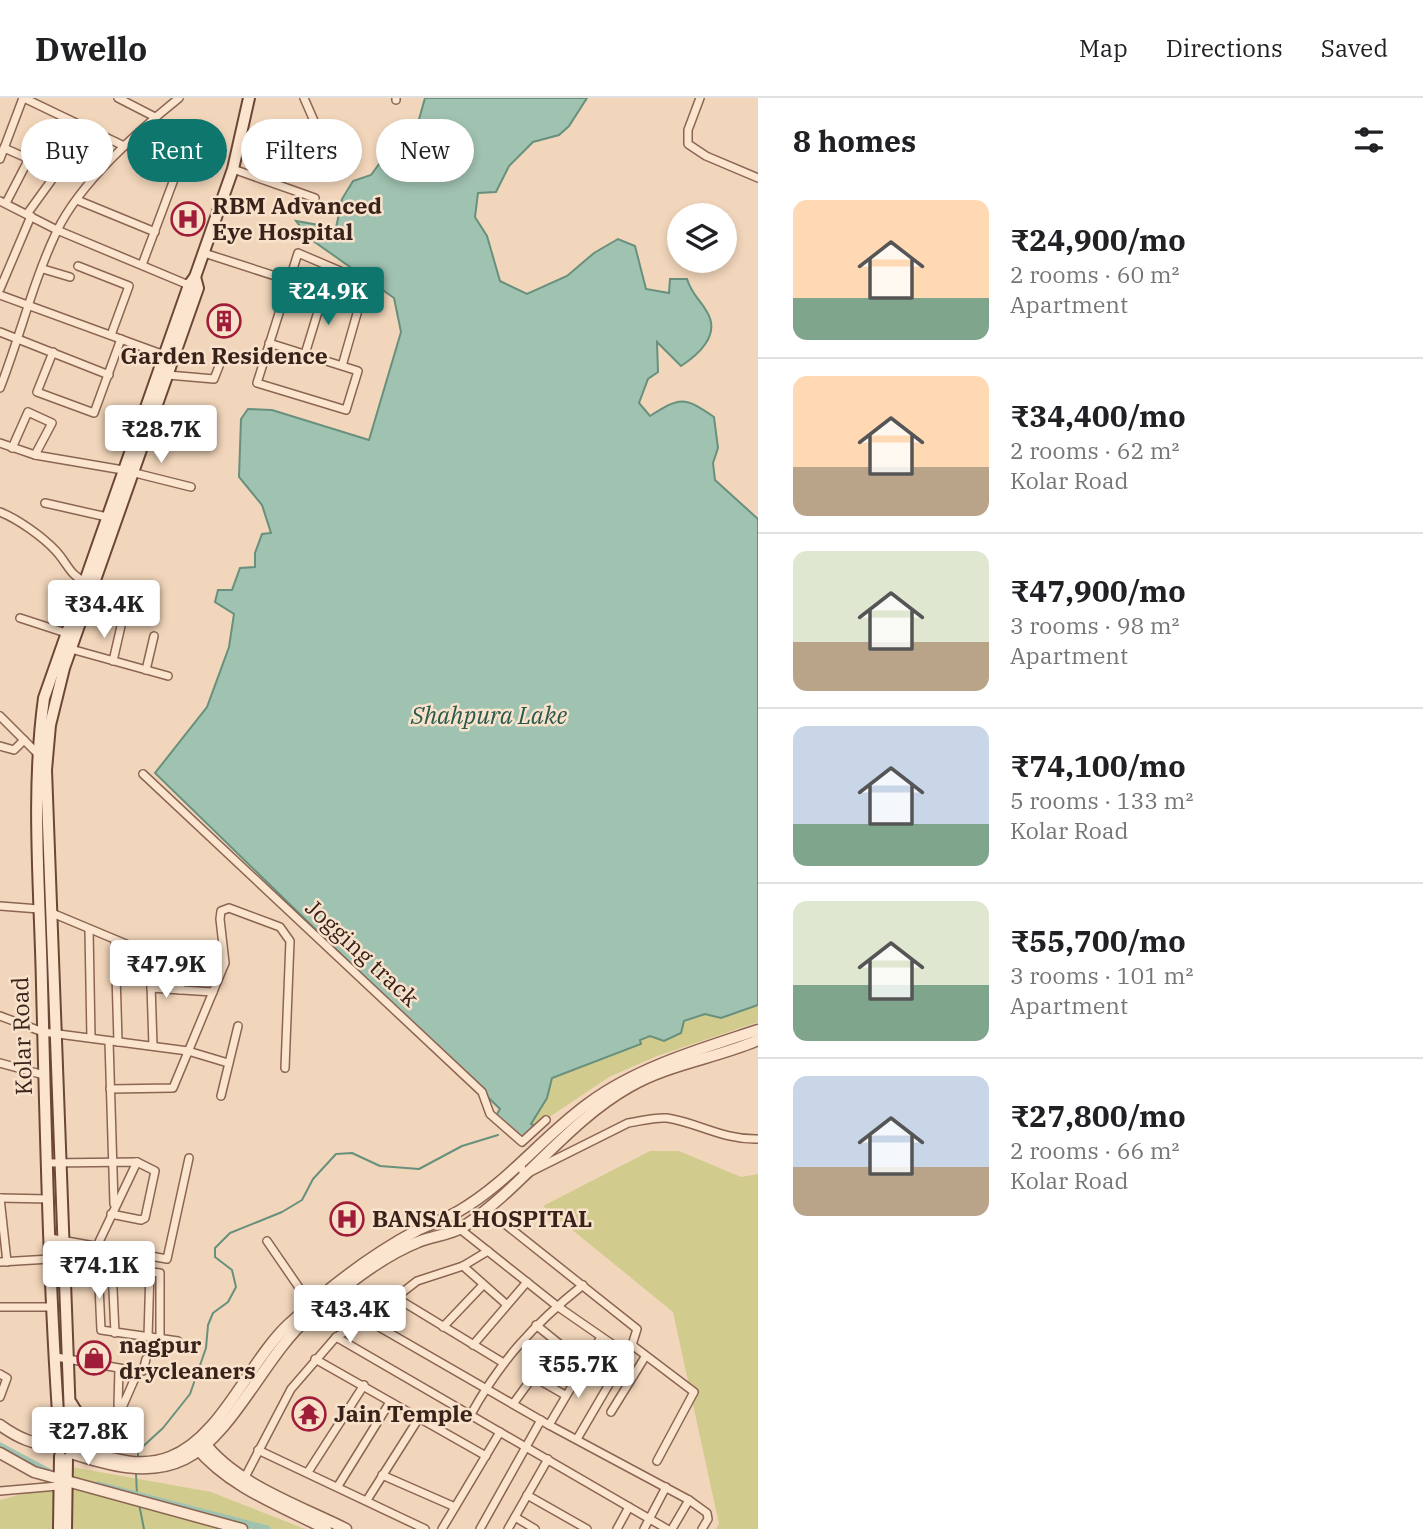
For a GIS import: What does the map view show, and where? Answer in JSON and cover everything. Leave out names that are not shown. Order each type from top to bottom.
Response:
[{"type":"main road","name":"Kolar Road","points":[[245,119],[249,98]]},
{"type":"main road","name":"Kolar Road","points":[[59,1529],[70,1401],[63,1261],[56,1239],[47,1163],[38,909],[37,752],[46,688],[66,633],[89,583],[194,284],[241,138]]},
{"type":"main road","name":"Kolar Road","points":[[66,1529],[51,1307],[50,1259],[56,1239],[61,1163],[46,755],[56,696],[107,517],[168,375],[169,357]]},
{"type":"main road","points":[[38,877],[51,877]]},
{"type":"main road","points":[[50,1259],[63,1261]]},
{"type":"main road","points":[[70,1401],[108,1460]]},
{"type":"street","points":[[0,159],[23,98],[124,146]]},
{"type":"street","points":[[118,98],[155,117]]},
{"type":"street","points":[[0,388],[57,230],[78,200],[124,146],[179,98]]},
{"type":"street","points":[[304,98],[314,119]]},
{"type":"street","points":[[700,98],[688,130],[688,145],[758,178]]},
{"type":"street","points":[[4,148],[21,155]]},
{"type":"street","points":[[233,169],[315,198]]},
{"type":"street","points":[[21,172],[3,202],[57,230],[194,284]]},
{"type":"street","points":[[0,289],[29,215],[51,182]]},
{"type":"street","points":[[142,265],[173,182]]},
{"type":"street","points":[[78,200],[155,232]]},
{"type":"street","points":[[204,253],[287,282],[359,303]]},
{"type":"street","points":[[269,343],[358,373],[346,411],[257,383],[287,282],[298,253],[365,282],[342,366]]},
{"type":"street","points":[[0,262],[10,266]]},
{"type":"street","points":[[78,266],[129,286],[111,335]]},
{"type":"street","points":[[43,269],[70,277]]},
{"type":"street","points":[[305,354],[324,292]]},
{"type":"street","points":[[0,295],[29,308],[169,357]]},
{"type":"street","points":[[0,332],[109,375]]},
{"type":"street","points":[[53,352],[37,392],[94,413],[121,339]]},
{"type":"street","points":[[168,375],[214,379],[223,356]]},
{"type":"street","points":[[12,448],[27,412],[52,423],[35,455]]},
{"type":"street","points":[[0,443],[35,455],[191,487]]},
{"type":"street","points":[[45,503],[107,517]]},
{"type":"street","points":[[0,512],[49,544],[69,573],[89,583]]},
{"type":"street","points":[[20,618],[66,633]]},
{"type":"street","points":[[113,661],[121,626]]},
{"type":"street","points":[[146,670],[155,636]]},
{"type":"street","points":[[71,649],[168,676]]},
{"type":"street","points":[[0,716],[37,752]]},
{"type":"street","points":[[0,746],[14,750],[24,740]]},
{"type":"street","name":"Jogging track","points":[[143,774],[482,1092],[490,1114],[522,1142],[546,1120]]},
{"type":"street","points":[[0,906],[38,909]]},
{"type":"street","points":[[110,1089],[173,1088],[225,963],[221,911],[229,908],[281,927],[290,941],[285,1068]]},
{"type":"street","points":[[52,913],[150,954],[153,1046]]},
{"type":"street","points":[[89,930],[91,1038]]},
{"type":"street","points":[[116,940],[118,1042]]},
{"type":"street","points":[[180,990],[183,969]]},
{"type":"street","points":[[151,988],[213,992]]},
{"type":"street","points":[[0,1016],[43,1031],[188,1051],[228,1063]]},
{"type":"street","points":[[220,1096],[238,1026]]},
{"type":"street","points":[[0,1453],[34,1472],[63,1460],[108,1460],[148,1464],[170,1458],[200,1444],[241,1404],[271,1358],[308,1318],[416,1242],[460,1229],[486,1209],[564,1123],[603,1093],[634,1076],[758,1030]]},
{"type":"street","points":[[109,1041],[112,1210]]},
{"type":"street","points":[[523,1171],[629,1087],[757,1043]]},
{"type":"street","points":[[0,1063],[44,1075]]},
{"type":"street","points":[[200,1444],[270,1346],[311,1305],[376,1255],[416,1231],[460,1210],[523,1171],[628,1124],[647,1119],[667,1118],[736,1140],[758,1139]]},
{"type":"street","points":[[56,1239],[98,1244],[167,1259],[189,1158]]},
{"type":"street","points":[[47,1163],[136,1162],[155,1171],[145,1218],[141,1220],[112,1210]]},
{"type":"street","points":[[98,1244],[136,1162]]},
{"type":"street","points":[[50,1199],[0,1198],[3,1262],[50,1259]]},
{"type":"street","points":[[486,1209],[637,1329],[632,1345],[577,1439]]},
{"type":"street","points":[[460,1229],[557,1306],[625,1353]]},
{"type":"street","points":[[267,1241],[311,1305]]},
{"type":"street","points":[[243,1481],[291,1389],[336,1337],[368,1318],[417,1280],[463,1266],[488,1251]]},
{"type":"street","points":[[63,1261],[150,1270],[160,1276],[160,1339]]},
{"type":"street","points":[[98,1264],[100,1328],[115,1333],[178,1341]]},
{"type":"street","points":[[463,1266],[482,1286],[506,1304]]},
{"type":"street","points":[[112,1268],[115,1333]]},
{"type":"street","points":[[148,1337],[150,1270]]},
{"type":"street","points":[[472,1345],[527,1282]]},
{"type":"street","points":[[470,1416],[502,1362],[536,1325],[583,1285]]},
{"type":"street","points":[[443,1327],[482,1286]]},
{"type":"street","points":[[341,1293],[360,1316],[368,1318],[485,1389],[689,1500],[707,1513],[708,1519],[702,1529]]},
{"type":"street","points":[[396,1297],[502,1362]]},
{"type":"street","points":[[0,1307],[51,1307]]},
{"type":"street","points":[[536,1325],[583,1363]]},
{"type":"street","points":[[336,1337],[670,1529],[689,1500]]},
{"type":"street","points":[[550,1425],[583,1363],[601,1337]]},
{"type":"street","points":[[513,1404],[557,1344]]},
{"type":"street","points":[[632,1345],[694,1392],[657,1461]]},
{"type":"street","points":[[611,1412],[645,1356]]},
{"type":"street","points":[[55,1357],[138,1371],[143,1371],[146,1359]]},
{"type":"street","points":[[315,1359],[486,1456]]},
{"type":"street","points":[[120,1369],[118,1405],[121,1410],[138,1371]]},
{"type":"street","points":[[0,1374],[7,1378],[0,1397]]},
{"type":"street","points":[[532,1376],[565,1395]]},
{"type":"street","points":[[307,1472],[364,1385]]},
{"type":"street","points":[[338,1486],[390,1402]]},
{"type":"street","points":[[367,1500],[419,1418]]},
{"type":"street","points":[[480,1529],[541,1420]]},
{"type":"street","points":[[0,1425],[63,1460],[242,1529]]},
{"type":"street","points":[[442,1529],[500,1433]]},
{"type":"street","points":[[200,1444],[209,1463],[326,1529]]},
{"type":"street","points":[[258,1450],[425,1529]]},
{"type":"street","points":[[508,1529],[548,1459]]},
{"type":"street","points":[[0,1491],[63,1460]]},
{"type":"street","points":[[382,1475],[454,1507]]},
{"type":"street","points":[[243,1481],[346,1529]]},
{"type":"street","points":[[643,1529],[666,1487]]},
{"type":"street","points":[[527,1495],[587,1529]]},
{"type":"street","points":[[617,1529],[629,1507]]},
{"type":"street","points":[[515,1517],[535,1529]]},
{"type":"shaded area","points":[[758,1005],[758,1022],[657,1056],[609,1077],[536,1126],[530,1124],[547,1098],[552,1078],[705,1014],[721,1018]]},
{"type":"shaded area","points":[[650,1151],[679,1151],[741,1177],[758,1174],[758,1529],[716,1529],[719,1524],[673,1312],[543,1206]]},
{"type":"shaded area","points":[[72,1467],[211,1492],[305,1529],[0,1529],[0,1500],[22,1494]]},
{"type":"water","name":"Shahpura Lake","points":[[425,98],[587,98],[569,126],[559,135],[533,142],[509,166],[496,192],[478,193],[475,217],[487,236],[500,281],[527,294],[567,276],[594,253],[618,239],[635,246],[646,289],[669,293],[670,279],[687,279],[711,320],[706,344],[681,366],[657,342],[658,372],[648,379],[639,403],[650,416],[676,402],[688,402],[714,417],[718,448],[713,463],[715,480],[758,519],[758,1005],[721,1018],[705,1014],[684,1021],[681,1033],[664,1041],[650,1036],[640,1040],[641,1044],[552,1078],[547,1098],[531,1124],[536,1126],[521,1139],[495,1117],[500,1109],[155,773],[207,707],[229,647],[234,614],[215,602],[218,590],[232,590],[240,568],[255,567],[255,553],[262,534],[271,533],[262,505],[239,477],[241,419],[248,409],[272,410],[369,440],[401,332],[394,298],[309,238],[296,221],[336,228],[342,199],[352,182],[362,182],[362,178],[371,175],[376,168],[376,182],[474,182],[474,119],[419,119]]},
{"type":"waterway","points":[[138,1457],[138,1451],[163,1428],[190,1394],[206,1348],[208,1325],[213,1313],[228,1302],[236,1287],[232,1270],[215,1257],[215,1248],[230,1233],[282,1212],[302,1200],[313,1179],[336,1154],[352,1153],[380,1166],[419,1169],[462,1146],[498,1135]]},
{"type":"waterway","points":[[0,1446],[49,1472]]},
{"type":"waterway","points":[[136,1473],[137,1495]]},
{"type":"waterway","points":[[98,1485],[267,1529]]},
{"type":"waterway","points":[[139,1504],[144,1529]]},
{"type":"place","name":"RBM Advanced Eye Hospital","points":[[188,219]]},
{"type":"place","name":"Garden Residence","points":[[224,321]]},
{"type":"place","name":"BANSAL HOSPITAL","points":[[347,1219]]},
{"type":"place","name":"nagpur drycleaners","points":[[94,1358]]},
{"type":"place","name":"Jain Temple","points":[[309,1414]]}]
